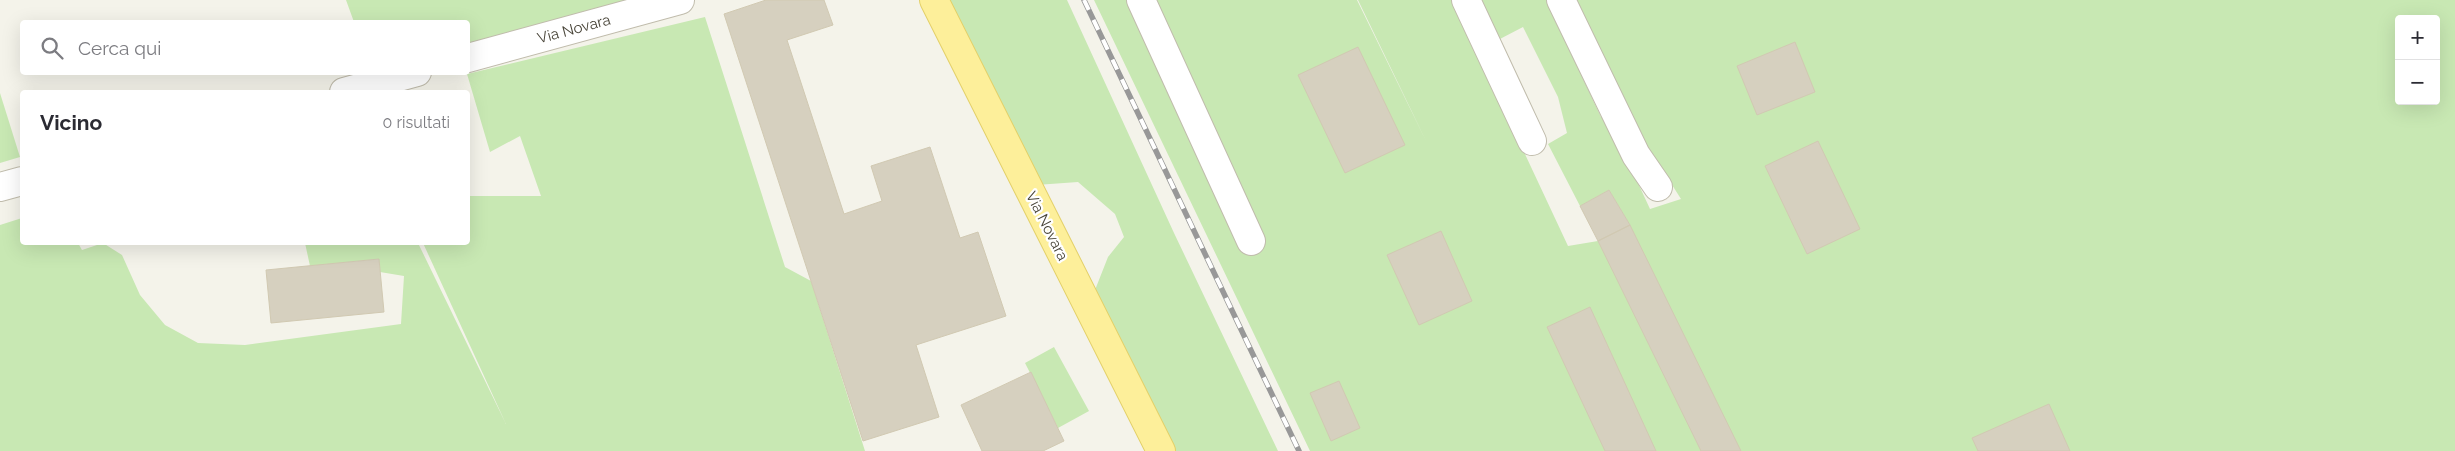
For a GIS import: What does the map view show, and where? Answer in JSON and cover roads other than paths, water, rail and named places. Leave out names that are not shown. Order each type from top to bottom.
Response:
[{"type":"main road","name":"Via Novara","points":[[934,0],[1161,451]]},
{"type":"street","name":"Via Novara","points":[[470,57],[680,0]]},
{"type":"street","points":[[1141,0],[1251,241]]},
{"type":"street","points":[[1466,0],[1532,141]]},
{"type":"street","points":[[1562,0],[1636,155],[1658,187]]},
{"type":"street","points":[[351,90],[405,75]]},
{"type":"street","points":[[0,187],[20,182]]},
{"type":"railway","points":[[1084,0],[1299,451]]}]
